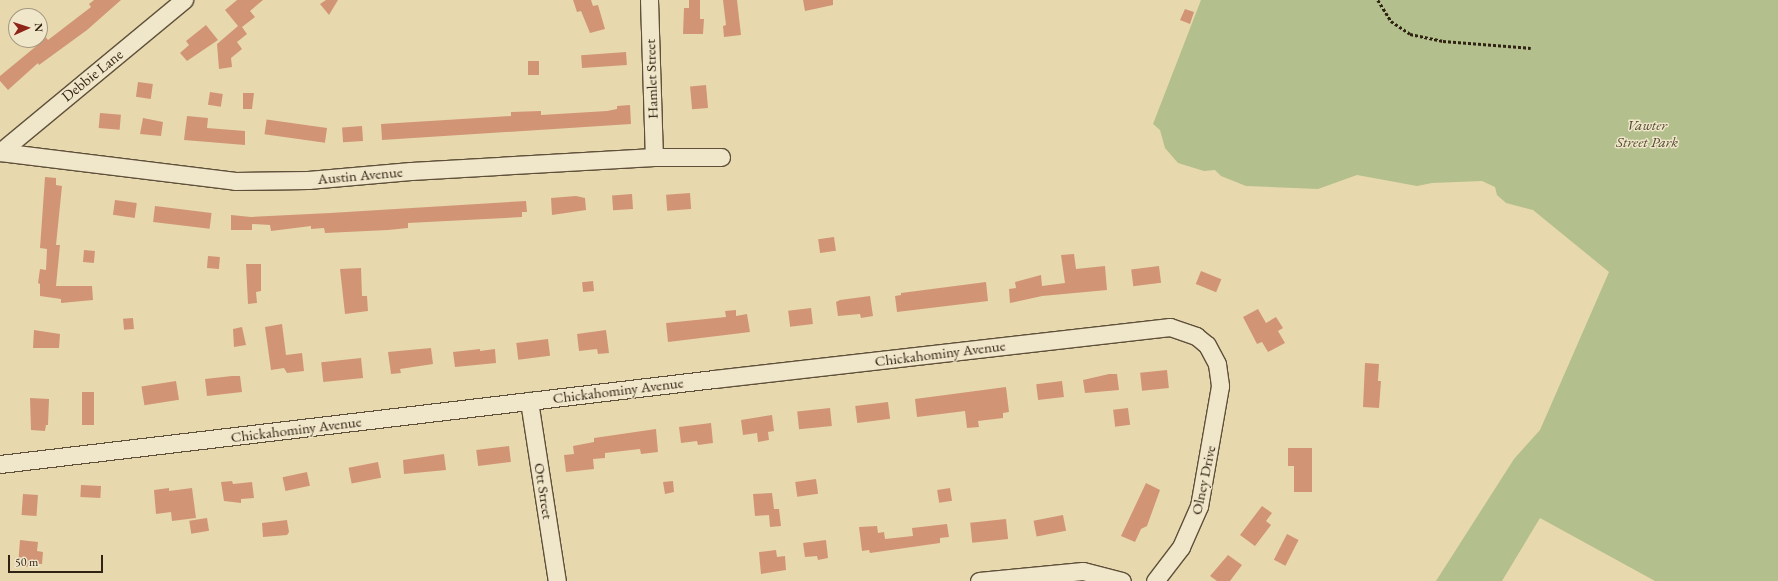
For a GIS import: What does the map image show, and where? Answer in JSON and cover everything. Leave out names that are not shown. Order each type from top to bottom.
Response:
[{"type":"street","name":"Debbie Lane","points":[[0,152],[184,0]]},
{"type":"street","name":"Hamlet Street","points":[[649,0],[654,158]]},
{"type":"street","name":"Austin Avenue","points":[[0,152],[187,177],[235,181],[308,180],[411,171],[654,158],[721,157]]},
{"type":"street","name":"Chickahominy Avenue","points":[[0,464],[1160,327],[1183,330],[1196,336],[1213,353],[1218,367]]},
{"type":"street","name":"Olney Drive","points":[[1155,581],[1181,547],[1199,506],[1219,399],[1218,367]]},
{"type":"street","name":"Ott Street","points":[[529,401],[557,581]]},
{"type":"street","points":[[979,581],[1083,571],[1122,581]]},
{"type":"path","points":[[1378,0],[1391,21],[1410,34],[1443,41],[1530,48]]},
{"type":"green space","name":"Vawter Street Park","points":[[1201,0],[1778,0],[1778,581],[1655,581],[1540,518],[1502,581],[1436,581],[1514,459],[1540,430],[1609,272],[1533,210],[1506,203],[1497,195],[1495,187],[1482,181],[1432,183],[1417,186],[1357,175],[1318,189],[1246,186],[1221,176],[1215,170],[1204,171],[1178,163],[1165,148],[1160,130],[1153,124]]},
{"type":"building","points":[[94,0],[121,0],[87,30],[39,65],[38,63],[8,90],[0,81],[0,76],[34,48],[48,48],[48,40],[91,7],[89,4]]},
{"type":"building","points":[[237,0],[263,0],[250,11],[255,17],[242,27],[247,34],[237,42],[242,49],[231,58],[232,67],[219,69],[217,44],[238,26],[225,10]]},
{"type":"building","points":[[326,0],[338,0],[329,15],[320,4]]},
{"type":"building","points":[[573,0],[591,0],[593,6],[598,5],[605,29],[590,33],[581,11],[577,12]]},
{"type":"building","points":[[689,0],[700,0],[700,19],[704,19],[703,34],[683,34],[684,8],[689,8]]},
{"type":"building","points":[[723,0],[737,0],[741,35],[724,37],[723,26],[726,25]]},
{"type":"building","points":[[803,0],[833,0],[833,5],[805,11]]},
{"type":"building","points":[[1185,9],[1194,12],[1190,24],[1180,20]]},
{"type":"building","points":[[206,25],[218,40],[187,61],[180,53],[189,45],[186,41]]},
{"type":"building","points":[[626,52],[627,65],[582,68],[581,55]]},
{"type":"building","points":[[528,61],[539,61],[539,75],[528,75]]},
{"type":"building","points":[[138,82],[153,84],[151,99],[136,97]]},
{"type":"building","points":[[706,85],[708,108],[692,109],[690,86]]},
{"type":"building","points":[[210,92],[223,94],[221,107],[208,105]]},
{"type":"building","points":[[243,93],[254,93],[252,109],[243,109]]},
{"type":"building","points":[[630,105],[631,124],[382,140],[381,124],[511,116],[511,112],[541,111],[541,115],[607,111],[617,109],[617,106]]},
{"type":"building","points":[[100,113],[121,115],[120,130],[99,128]]},
{"type":"building","points":[[187,116],[208,118],[207,128],[245,131],[245,145],[184,140]]},
{"type":"building","points":[[143,118],[163,122],[161,136],[140,134]]},
{"type":"building","points":[[267,120],[327,128],[325,143],[265,134]]},
{"type":"building","points":[[362,126],[363,141],[343,142],[342,127]]},
{"type":"building","points":[[45,177],[56,178],[56,185],[62,186],[56,245],[60,245],[56,286],[92,286],[93,300],[61,303],[61,299],[40,296],[40,284],[38,283],[40,269],[46,270],[47,249],[40,248]]},
{"type":"building","points":[[690,193],[691,209],[667,211],[666,195]]},
{"type":"building","points":[[632,194],[633,209],[613,210],[612,195]]},
{"type":"building","points":[[576,196],[585,198],[586,210],[552,215],[551,198]]},
{"type":"building","points":[[115,200],[137,203],[135,218],[113,215]]},
{"type":"building","points":[[526,201],[527,212],[522,212],[522,217],[408,223],[408,228],[325,233],[324,228],[311,229],[311,226],[271,231],[270,225],[252,224],[252,230],[231,230],[231,215],[251,217]]},
{"type":"building","points":[[155,206],[212,213],[210,229],[153,222]]},
{"type":"building","points":[[834,237],[836,251],[820,253],[818,239]]},
{"type":"building","points":[[84,250],[95,251],[94,263],[83,262]]},
{"type":"building","points":[[1074,254],[1076,269],[1105,266],[1107,290],[1042,296],[1010,303],[1009,289],[1016,288],[1015,282],[1041,275],[1042,286],[1065,283],[1061,255]]},
{"type":"building","points":[[208,256],[220,257],[219,269],[207,268]]},
{"type":"building","points":[[246,264],[261,264],[261,291],[256,292],[257,303],[248,304]]},
{"type":"building","points":[[1159,266],[1161,283],[1133,286],[1131,269]]},
{"type":"building","points":[[361,268],[362,296],[367,296],[368,311],[345,314],[340,269]]},
{"type":"building","points":[[1201,271],[1221,279],[1216,292],[1196,284]]},
{"type":"building","points":[[593,281],[594,291],[583,292],[582,282]]},
{"type":"building","points":[[986,282],[988,301],[897,312],[895,296],[901,295],[901,293]]},
{"type":"building","points":[[870,296],[873,316],[861,318],[860,314],[838,316],[836,302],[840,300]]},
{"type":"building","points":[[811,308],[813,324],[790,327],[788,311]]},
{"type":"building","points":[[1258,309],[1266,323],[1276,317],[1283,328],[1278,331],[1285,343],[1268,352],[1262,342],[1257,344],[1243,317]]},
{"type":"building","points":[[736,310],[736,316],[747,314],[750,332],[668,342],[666,323],[726,317],[725,311]]},
{"type":"building","points":[[133,318],[134,329],[124,330],[123,319]]},
{"type":"building","points":[[282,324],[286,355],[302,353],[304,371],[287,373],[284,368],[271,370],[265,327]]},
{"type":"building","points":[[242,327],[246,345],[234,347],[233,329]]},
{"type":"building","points":[[34,330],[60,334],[59,348],[33,348]]},
{"type":"building","points":[[606,330],[609,353],[598,354],[597,349],[579,351],[577,334]]},
{"type":"building","points":[[548,339],[550,356],[518,360],[516,343]]},
{"type":"building","points":[[431,348],[433,364],[400,369],[401,373],[391,374],[388,352]]},
{"type":"building","points":[[480,349],[480,351],[495,349],[496,363],[455,367],[453,352]]},
{"type":"building","points":[[361,358],[363,378],[323,382],[321,362]]},
{"type":"building","points":[[1365,363],[1379,364],[1378,381],[1381,381],[1379,408],[1363,407]]},
{"type":"building","points":[[1167,370],[1169,388],[1142,391],[1140,373]]},
{"type":"building","points":[[1109,374],[1117,374],[1119,390],[1085,393],[1083,380]]},
{"type":"building","points":[[240,376],[242,392],[207,396],[205,379]]},
{"type":"building","points":[[176,381],[179,400],[144,405],[141,386]]},
{"type":"building","points":[[1062,381],[1064,397],[1038,400],[1036,384]]},
{"type":"building","points":[[1006,387],[1009,412],[1003,413],[1003,418],[978,421],[979,427],[967,428],[965,411],[917,417],[915,399]]},
{"type":"building","points":[[82,392],[94,392],[94,425],[82,425]]},
{"type":"building","points":[[30,398],[49,399],[48,425],[46,425],[45,431],[31,430]]},
{"type":"building","points":[[888,402],[890,419],[857,423],[855,406]]},
{"type":"building","points":[[830,408],[832,426],[799,429],[797,411]]},
{"type":"building","points":[[1128,408],[1130,425],[1115,427],[1113,410]]},
{"type":"building","points":[[772,415],[774,431],[768,432],[769,440],[758,442],[757,433],[743,435],[741,420]]},
{"type":"building","points":[[711,423],[713,443],[698,445],[697,441],[681,443],[679,427]]},
{"type":"building","points":[[656,429],[658,452],[641,454],[640,449],[605,453],[605,458],[593,459],[594,469],[566,472],[564,455],[574,454],[573,446],[594,442],[594,438]]},
{"type":"building","points":[[509,446],[511,462],[478,466],[476,450]]},
{"type":"building","points":[[1288,448],[1312,448],[1312,492],[1294,492],[1294,466],[1288,466]]},
{"type":"building","points":[[444,454],[446,470],[404,474],[403,460]]},
{"type":"building","points":[[378,462],[381,478],[352,483],[349,468]]},
{"type":"building","points":[[307,472],[310,486],[285,491],[283,477]]},
{"type":"building","points":[[816,479],[818,494],[797,497],[795,482]]},
{"type":"building","points":[[232,481],[233,484],[252,482],[254,498],[241,499],[241,503],[224,501],[221,482]]},
{"type":"building","points":[[673,481],[674,492],[665,494],[663,482]]},
{"type":"building","points":[[1146,483],[1160,490],[1147,526],[1141,529],[1135,542],[1121,536]]},
{"type":"building","points":[[81,485],[101,486],[100,498],[80,497]]},
{"type":"building","points":[[169,488],[169,491],[192,488],[196,518],[172,521],[171,512],[156,514],[154,490]]},
{"type":"building","points":[[950,488],[952,501],[939,503],[937,490]]},
{"type":"building","points":[[772,493],[774,509],[779,509],[781,526],[770,527],[769,515],[755,516],[753,494]]},
{"type":"building","points":[[23,494],[38,495],[36,516],[22,515]]},
{"type":"building","points":[[1262,506],[1272,513],[1266,521],[1271,525],[1255,546],[1240,535]]},
{"type":"building","points":[[1063,515],[1066,531],[1037,536],[1034,521]]},
{"type":"building","points":[[207,518],[209,531],[191,534],[189,521]]},
{"type":"building","points":[[1006,519],[1008,539],[972,543],[970,523]]},
{"type":"building","points":[[287,520],[289,532],[287,535],[263,537],[262,523]]},
{"type":"building","points":[[947,524],[949,537],[940,538],[940,543],[870,553],[869,550],[862,551],[859,527],[877,526],[878,533],[884,532],[885,539],[913,536],[912,528]]},
{"type":"building","points":[[1287,534],[1299,540],[1285,566],[1274,560]]},
{"type":"building","points":[[20,540],[38,542],[37,551],[43,552],[42,564],[30,563],[29,567],[18,566]]},
{"type":"building","points":[[826,540],[828,558],[818,560],[817,556],[805,557],[803,543]]},
{"type":"building","points":[[776,550],[777,557],[785,556],[786,570],[761,574],[759,552]]},
{"type":"building","points":[[1228,555],[1242,565],[1230,581],[1217,581],[1210,576]]}]
